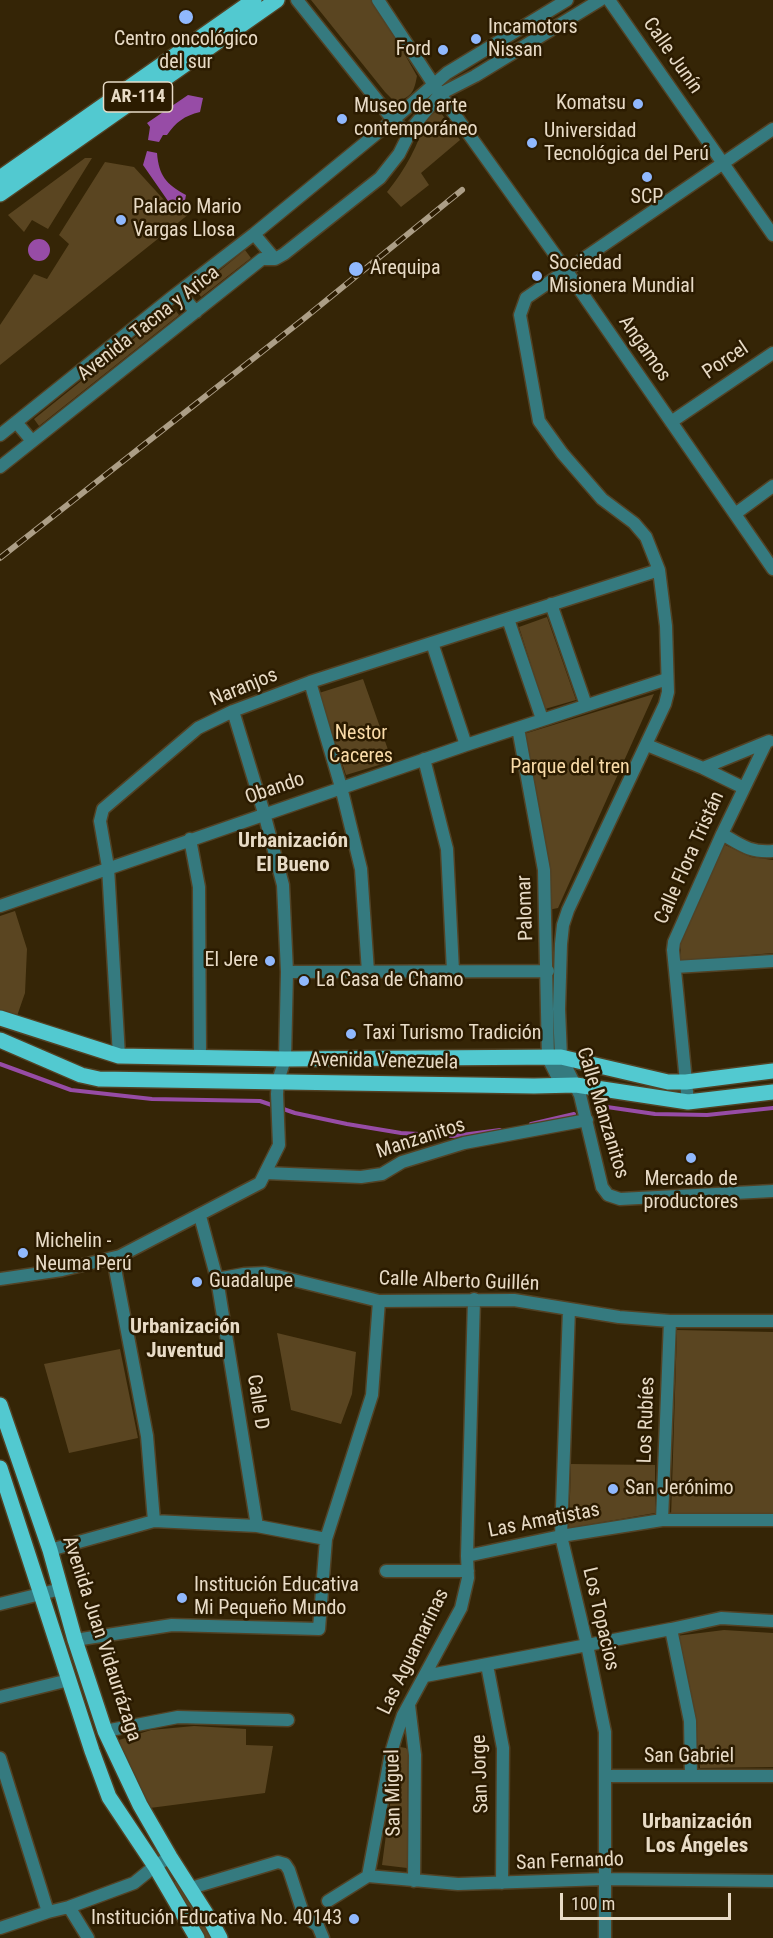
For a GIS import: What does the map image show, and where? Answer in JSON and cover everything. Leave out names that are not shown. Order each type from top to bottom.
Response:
[{"type":"main road","name":"AR-114","points":[[0,178],[254,0]]},
{"type":"main road","name":"AR-114","points":[[0,194],[277,0]]},
{"type":"main road","name":"Avenida Venezuela","points":[[0,1018],[119,1056],[285,1059],[554,1058],[668,1082],[686,1082],[773,1071]]},
{"type":"main road","name":"Avenida Venezuela","points":[[0,1040],[81,1074],[99,1079],[278,1088],[573,1090],[688,1102],[773,1092]]},
{"type":"main road","name":"Avenida Juan Vidaurrázaga","points":[[0,1405],[50,1550],[75,1640],[105,1731],[140,1805],[220,1938]]},
{"type":"main road","points":[[1,1473],[109,1797],[197,1938]]},
{"type":"street","points":[[297,0],[393,120],[408,134]]},
{"type":"street","name":"Angamos","points":[[378,0],[437,89],[566,270],[773,569]]},
{"type":"street","name":"Avenida Tacna y Arica","points":[[0,467],[262,259],[275,259],[284,254],[380,178],[399,154],[408,134],[447,73],[567,0]]},
{"type":"street","name":"Avenida Tacna y Arica","points":[[0,435],[254,234],[393,120],[437,89],[475,76],[600,0]]},
{"type":"street","name":"Calle Junín","points":[[609,0],[773,235]]},
{"type":"street","name":"Calle Manzanitos","points":[[554,1058],[560,998],[563,925],[573,899],[665,705],[668,692],[666,626],[658,570],[646,537],[634,523],[602,499],[562,453],[539,421],[520,315],[522,305],[526,298],[773,129]]},
{"type":"street","points":[[254,234],[275,259]]},
{"type":"street","points":[[179,292],[196,312]]},
{"type":"street","name":"Porcel","points":[[671,422],[773,353]]},
{"type":"street","points":[[16,422],[32,441]]},
{"type":"street","points":[[735,514],[773,486]]},
{"type":"street","name":"Naranjos","points":[[119,1056],[108,867],[100,821],[103,809],[198,728],[233,711],[310,682],[658,570]]},
{"type":"street","points":[[551,604],[586,705]]},
{"type":"street","points":[[508,619],[542,719]]},
{"type":"street","points":[[432,643],[466,745]]},
{"type":"street","name":"Obando","points":[[0,906],[264,813],[667,679]]},
{"type":"street","points":[[310,682],[341,787],[361,869],[368,972]]},
{"type":"street","points":[[0,1279],[62,1270],[113,1258],[200,1216],[260,1183],[279,1145],[278,1088],[285,1059],[287,972],[283,885],[233,711]]},
{"type":"street","name":"Palomar","points":[[518,728],[544,870],[554,1058],[573,1090]]},
{"type":"street","points":[[703,768],[770,741]]},
{"type":"street","name":"Calle Flora Tristán","points":[[688,1102],[674,942],[722,834],[770,741]]},
{"type":"street","points":[[647,745],[744,788]]},
{"type":"street","points":[[424,759],[447,849],[453,971]]},
{"type":"street","points":[[722,834],[748,849],[759,852],[773,851]]},
{"type":"street","points":[[190,839],[199,887],[200,1056]]},
{"type":"street","points":[[675,968],[773,961]]},
{"type":"street","points":[[287,972],[548,972]]},
{"type":"street","name":"Calle Manzanitos","points":[[573,1090],[587,1119],[603,1187],[608,1195],[620,1199],[773,1191]]},
{"type":"street","name":"Manzanitos","points":[[265,1173],[361,1177],[382,1174],[402,1162],[464,1143],[587,1119]]},
{"type":"street","name":"Calle D","points":[[200,1216],[217,1279],[257,1526]]},
{"type":"street","points":[[113,1258],[147,1437],[154,1521]]},
{"type":"street","name":"Calle Alberto Guillén","points":[[217,1279],[265,1273],[379,1301],[514,1300],[619,1317],[670,1321],[773,1321]]},
{"type":"street","name":"Las Aguamarinas","points":[[368,1876],[391,1753],[403,1715],[461,1608],[468,1571],[474,1299]]},
{"type":"street","points":[[75,1640],[172,1625],[319,1629],[326,1539],[372,1395],[379,1301]]},
{"type":"street","name":"Los Topacios","points":[[569,1309],[561,1536],[587,1645],[604,1732],[605,1938]]},
{"type":"street","name":"Los Rubíes","points":[[662,1520],[670,1321]]},
{"type":"street","points":[[1,1473],[22,1471]]},
{"type":"street","name":"Las Amatistas","points":[[467,1556],[561,1536],[662,1520],[773,1520]]},
{"type":"street","points":[[50,1550],[154,1521],[257,1526],[326,1539]]},
{"type":"street","points":[[386,1571],[468,1571]]},
{"type":"street","points":[[0,1604],[61,1589]]},
{"type":"street","points":[[425,1676],[720,1618],[773,1621]]},
{"type":"street","points":[[671,1629],[690,1721],[691,1776]]},
{"type":"street","name":"San Jorge","points":[[487,1665],[502,1748],[502,1883]]},
{"type":"street","points":[[0,1697],[69,1680]]},
{"type":"street","name":"San Miguel","points":[[408,1704],[414,1755],[414,1881]]},
{"type":"street","points":[[105,1731],[178,1717],[288,1720]]},
{"type":"street","points":[[0,1758],[48,1912]]},
{"type":"street","name":"San Gabriel","points":[[606,1776],[773,1776]]},
{"type":"street","points":[[0,1928],[69,1907],[134,1883],[154,1866],[170,1857]]},
{"type":"street","points":[[191,1888],[278,1862],[285,1864],[304,1916],[318,1926],[323,1938]]},
{"type":"street","points":[[328,1901],[368,1876]]},
{"type":"street","name":"San Fernando","points":[[368,1876],[458,1884],[606,1879],[773,1881]]},
{"type":"street","points":[[69,1907],[88,1938]]},
{"type":"green space","points":[[311,0],[374,0],[417,76],[411,93],[395,102]]},
{"type":"green space","points":[[439,110],[460,140],[421,173],[429,185],[401,207],[387,192],[411,156],[427,117]]},
{"type":"green space","points":[[85,158],[92,158],[48,229],[32,220],[24,232],[8,215]]},
{"type":"green space","points":[[105,162],[134,167],[166,202],[180,206],[189,214],[0,365],[0,325],[34,274],[47,279],[69,244],[59,235]]},
{"type":"green space","points":[[245,250],[251,258],[201,297],[196,290]]},
{"type":"green space","points":[[173,307],[179,315],[39,426],[34,419]]},
{"type":"green space","points":[[547,617],[576,700],[545,709],[519,627]]},
{"type":"green space","name":"Nestor Caceres","points":[[363,679],[392,761],[346,775],[319,693]]},
{"type":"green space","name":"Parque del tren","points":[[654,694],[558,908],[548,910],[514,737]]},
{"type":"green space","points":[[721,843],[751,857],[773,860],[773,953],[681,961],[681,938]]},
{"type":"green space","points":[[15,911],[27,949],[25,993],[17,1016],[0,1010],[0,916]]},
{"type":"green space","points":[[677,1330],[773,1332],[773,1513],[671,1517]]},
{"type":"green space","points":[[277,1333],[356,1352],[352,1394],[341,1424],[291,1410]]},
{"type":"green space","points":[[120,1349],[138,1438],[69,1453],[44,1364]]},
{"type":"green space","name":"San Jerónimo","points":[[571,1464],[655,1465],[655,1513],[569,1528]]},
{"type":"green space","points":[[724,1630],[773,1633],[773,1767],[700,1768],[695,1722],[676,1636]]},
{"type":"green space","points":[[194,1726],[246,1729],[246,1745],[273,1746],[265,1793],[150,1808],[134,1784],[119,1740],[151,1730]]},
{"type":"green space","points":[[400,1747],[408,1751],[407,1868],[382,1865],[397,1751]]},
{"type":"green space","points":[[178,1881],[214,1938],[206,1938],[173,1883]]},
{"type":"shaded area","points":[[188,95],[203,98],[200,112],[181,120],[167,135],[163,135],[159,142],[148,140],[150,127],[147,123]]},
{"type":"shaded area","points":[[147,151],[157,153],[165,178],[173,187],[186,195],[184,206],[168,201],[143,165]]},
{"type":"shaded area","points":[[39,239],[47,242],[50,250],[47,258],[39,261],[31,258],[28,250],[31,242]]},
{"type":"waterway","points":[[0,1064],[71,1090],[152,1099],[260,1101],[295,1113],[401,1133],[454,1136],[500,1130]]},
{"type":"waterway","points":[[607,1107],[655,1114],[707,1115],[773,1108]]},
{"type":"waterway","points":[[531,1124],[574,1114]]},
{"type":"railway","points":[[0,558],[301,321],[462,190]]},
{"type":"place","name":"Centro oncológico del sur","points":[[186,17]]},
{"type":"place","name":"Incamotors Nissan","points":[[476,39]]},
{"type":"place","name":"Ford","points":[[443,50]]},
{"type":"place","name":"Komatsu","points":[[638,104]]},
{"type":"place","name":"Museo de arte contemporáneo","points":[[342,119]]},
{"type":"place","name":"Universidad Tecnológica del Perú","points":[[532,143]]},
{"type":"place","name":"SCP","points":[[647,177]]},
{"type":"place","name":"Palacio Mario Vargas Llosa","points":[[121,220]]},
{"type":"place","name":"Arequipa","points":[[356,269]]},
{"type":"place","name":"Sociedad Misionera Mundial","points":[[537,276]]},
{"type":"place","name":"El Jere","points":[[270,961]]},
{"type":"place","name":"La Casa de Chamo","points":[[304,981]]},
{"type":"place","name":"Taxi Turismo Tradición","points":[[351,1034]]},
{"type":"place","name":"Mercado de productores","points":[[691,1158]]},
{"type":"place","name":"Michelin - Neuma Perú","points":[[23,1253]]},
{"type":"place","name":"Guadalupe","points":[[197,1282]]},
{"type":"place","name":"San Jerónimo","points":[[613,1489]]},
{"type":"place","name":"Institución Educativa Mi Pequeño Mundo","points":[[182,1598]]},
{"type":"place","name":"Institución Educativa No. 40143","points":[[354,1919]]},
{"type":"district","name":"Urbanización El Bueno","points":[[293,854]]},
{"type":"district","name":"Urbanización Juventud","points":[[185,1340]]},
{"type":"district","name":"Urbanización Los Ángeles","points":[[697,1835]]}]
